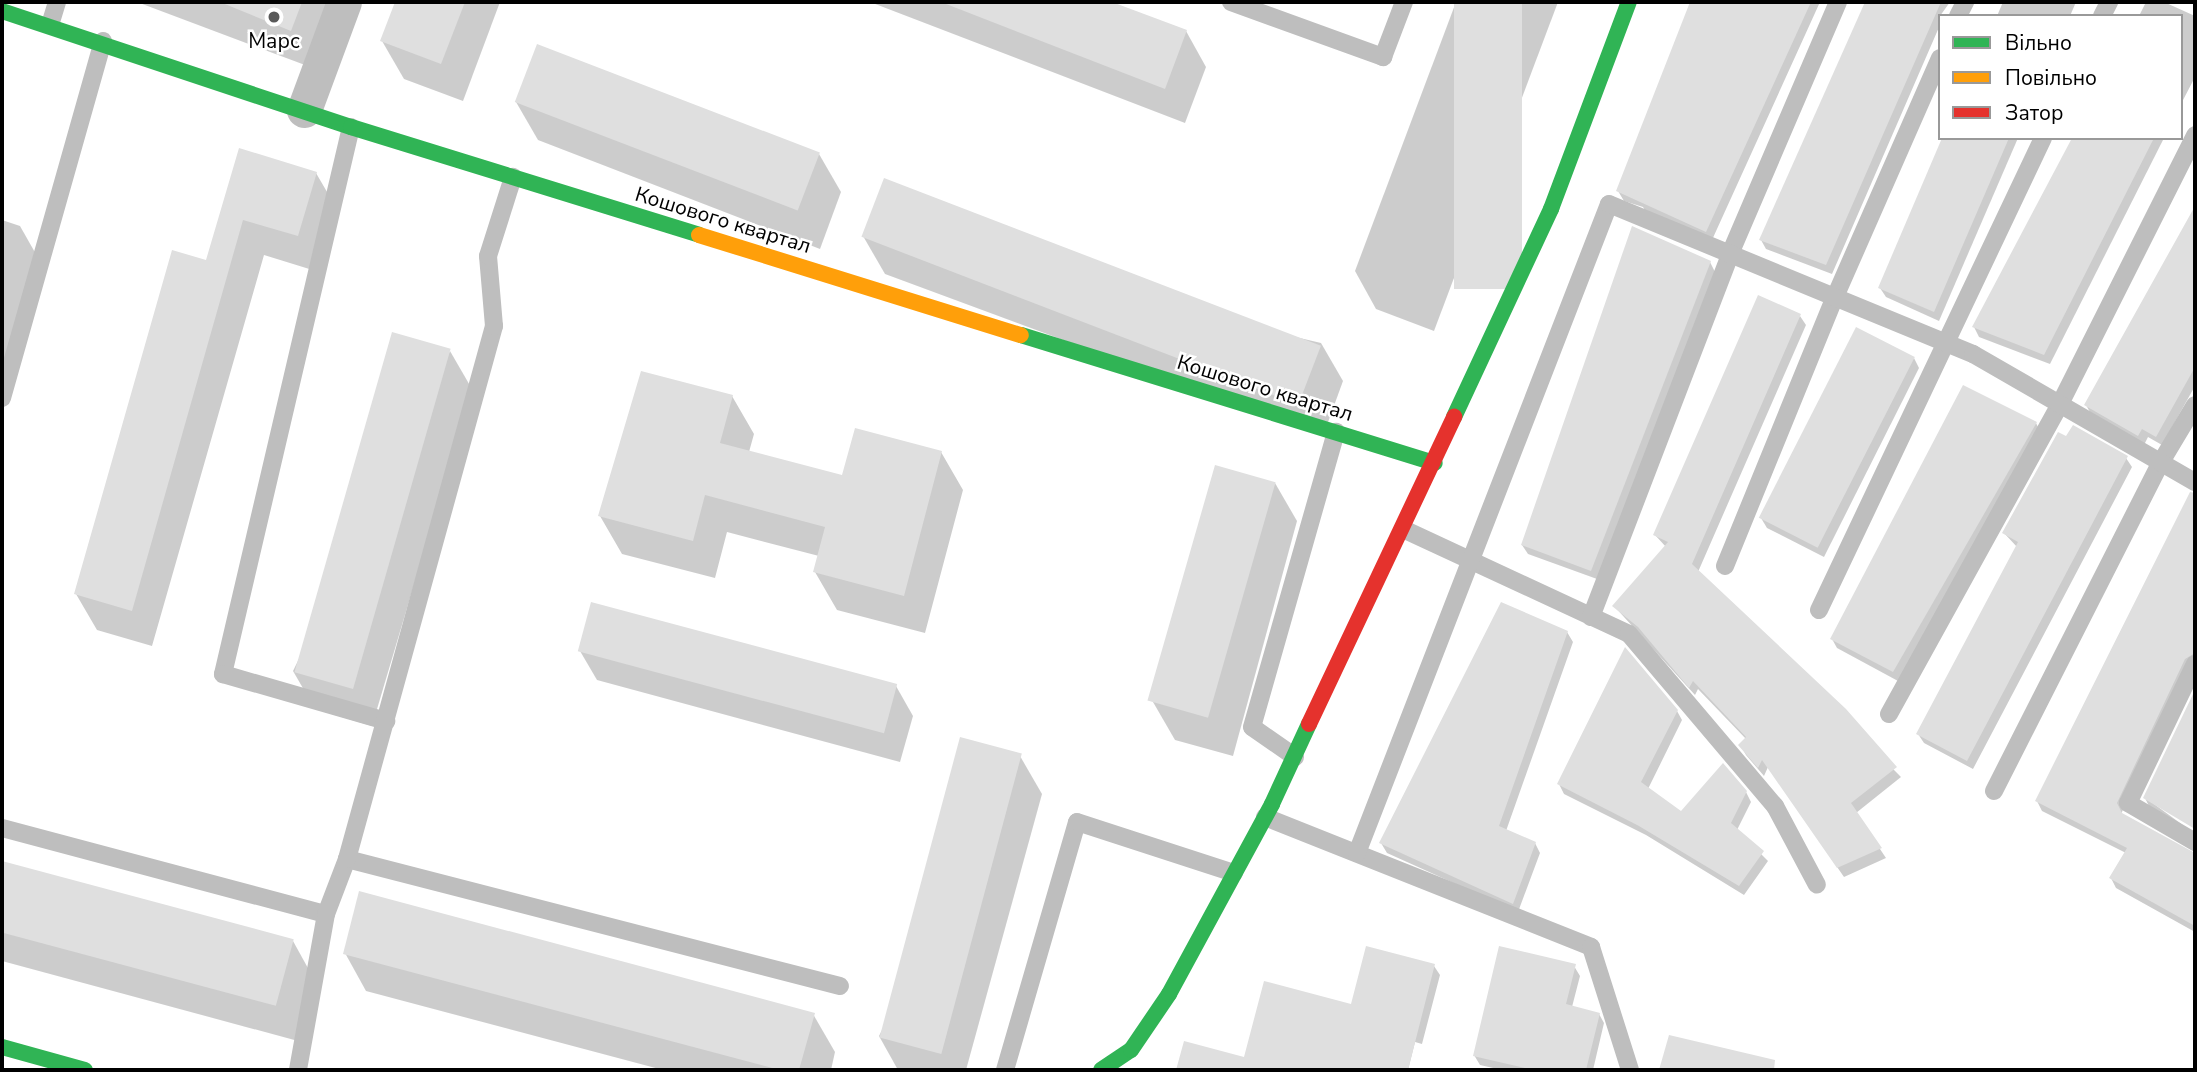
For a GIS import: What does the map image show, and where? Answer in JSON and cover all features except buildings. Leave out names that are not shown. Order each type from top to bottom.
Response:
[{"type":"street","points":[[304,110],[344,2]]},
{"type":"street","points":[[1101,1070],[1130,1050],[1169,994],[1295,757],[1435,463],[1551,209],[1629,2]]},
{"type":"street","name":"Кошового квартал","points":[[3,13],[103,41],[351,127],[1435,463]]},
{"type":"street","points":[[2,1047],[85,1070]]},
{"type":"lane","points":[[50,25],[57,2]]},
{"type":"lane","points":[[1231,2],[1383,57],[1404,2]]},
{"type":"lane","points":[[1591,617],[1730,254],[1838,2]]},
{"type":"lane","points":[[2,398],[103,41]]},
{"type":"lane","points":[[1725,566],[1835,297],[1938,63]]},
{"type":"lane","points":[[351,127],[223,674],[386,721]]},
{"type":"lane","points":[[1889,714],[2060,404],[2195,135]]},
{"type":"lane","points":[[1819,610],[2042,140]]},
{"type":"lane","points":[[298,1070],[326,914],[348,859],[494,326],[488,256],[513,177]]},
{"type":"lane","points":[[1357,853],[1473,561],[1609,204],[1945,342],[2195,482]]},
{"type":"lane","points":[[1994,792],[2161,462],[2195,405]]},
{"type":"lane","points":[[1295,757],[1252,727],[1336,432]]},
{"type":"lane","points":[[1403,529],[1629,634],[1775,806],[1817,886]]},
{"type":"lane","points":[[2195,664],[2128,803],[2195,842]]},
{"type":"lane","points":[[1265,817],[1591,947],[1630,1070]]},
{"type":"lane","points":[[1005,1070],[1077,822],[1234,873]]},
{"type":"lane","points":[[2,828],[326,914]]},
{"type":"lane","points":[[348,859],[840,986]]},
{"type":"traffic: fast","points":[[1454,417],[1551,209],[1629,2]]},
{"type":"traffic: fast","points":[[2,11],[351,127],[699,235]]},
{"type":"traffic: fast","points":[[1021,335],[1435,463]]},
{"type":"traffic: fast","points":[[1101,1070],[1131,1050],[1169,994],[1272,804],[1309,724]]},
{"type":"traffic: fast","points":[[2,1047],[85,1070]]},
{"type":"traffic: slow","points":[[699,235],[1021,335]]},
{"type":"traffic: jam","points":[[1309,724],[1454,417]]},
{"type":"place","name":"Марс","points":[[274,17]]}]
